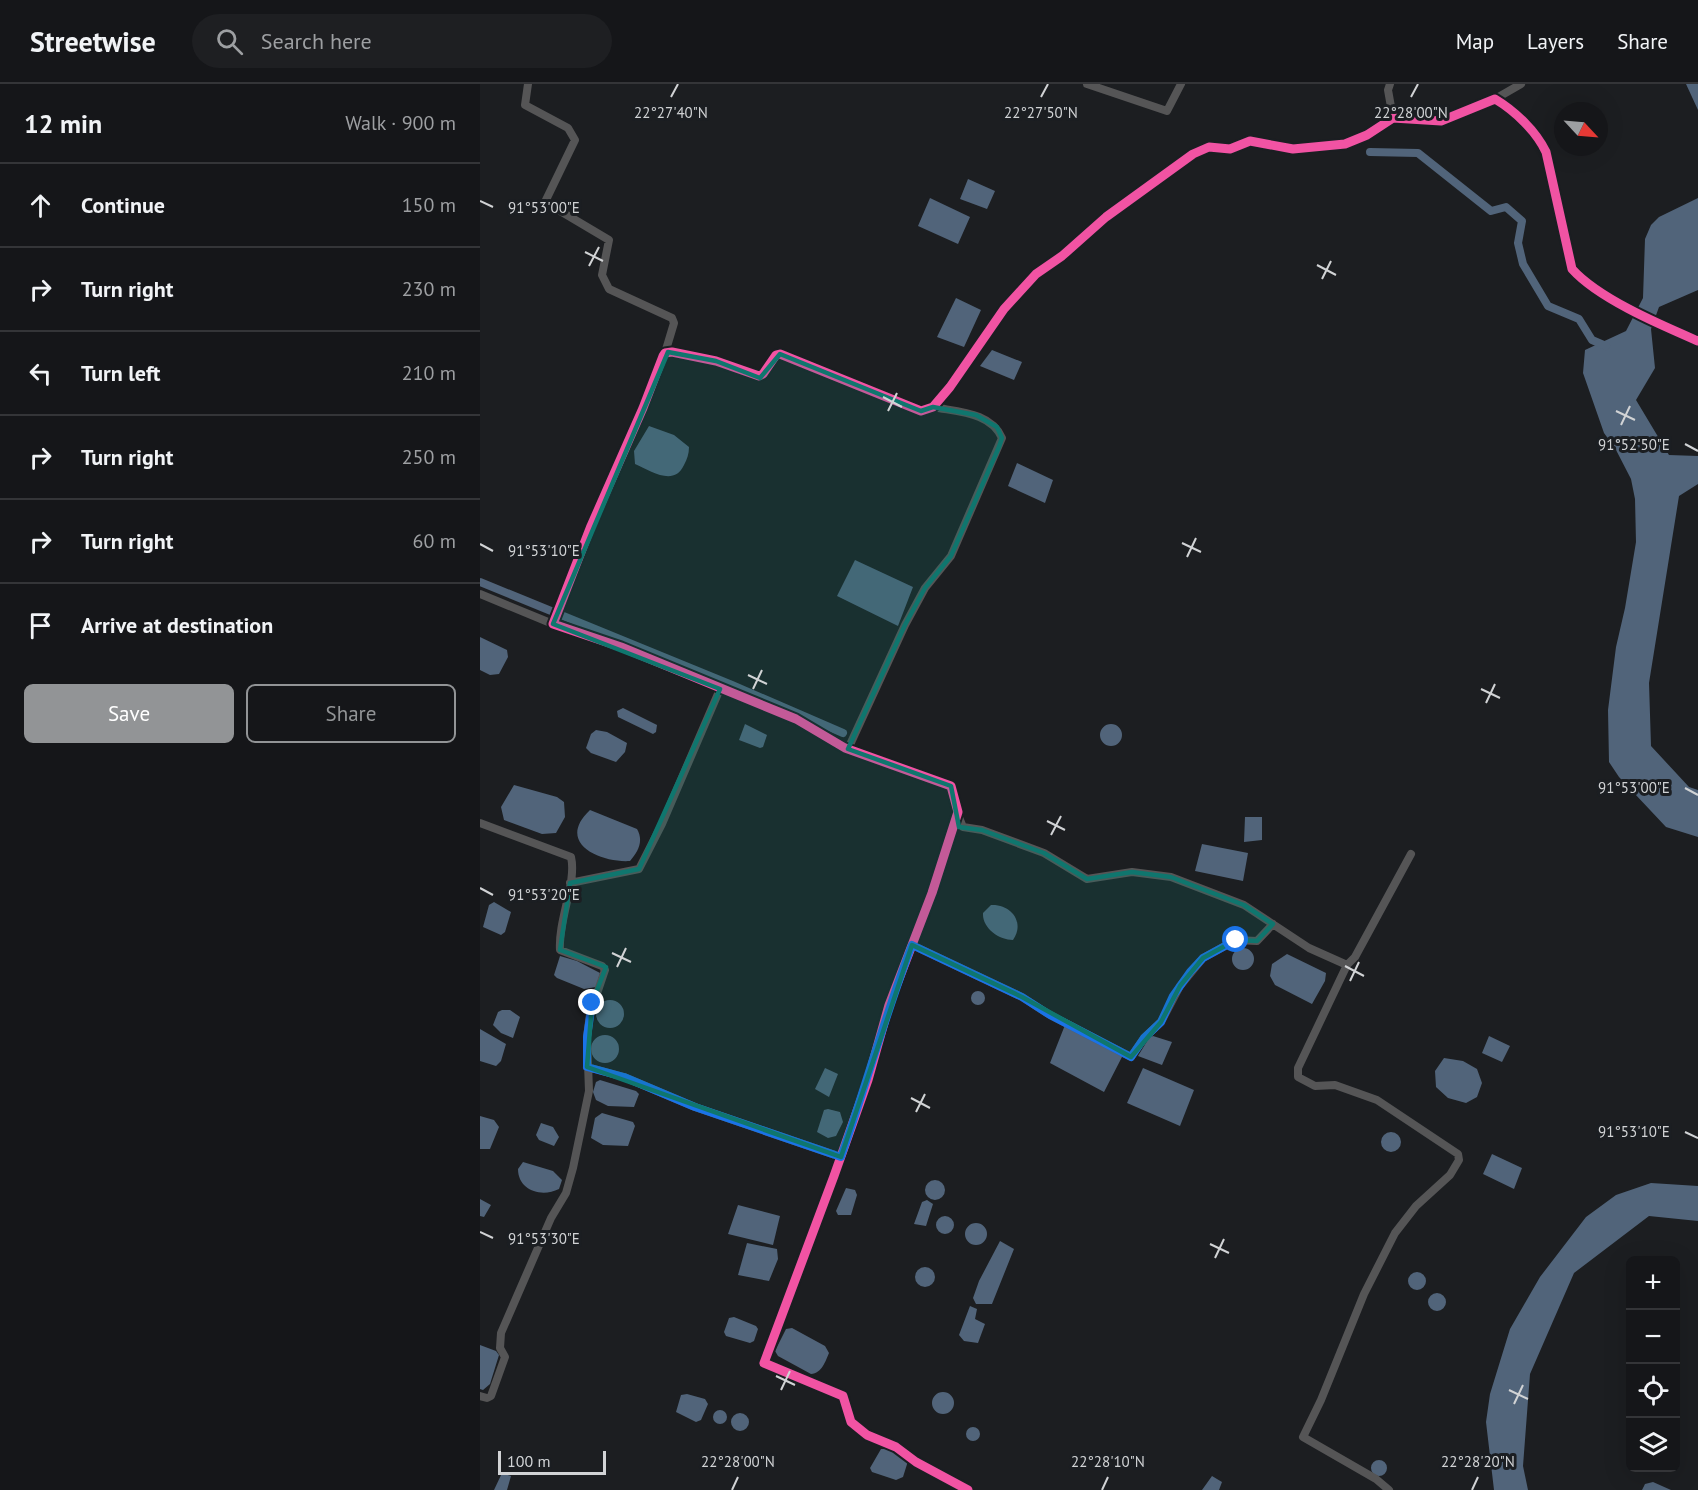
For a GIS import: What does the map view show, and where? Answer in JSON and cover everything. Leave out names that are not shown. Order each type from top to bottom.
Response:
[{"type":"street","points":[[528,84],[525,105],[568,128],[575,140],[545,202],[609,240],[602,275],[609,289],[672,318],[674,323],[665,353],[591,526],[554,622]]},
{"type":"street","points":[[1087,84],[1167,111],[1181,84]]},
{"type":"street","points":[[1390,84],[1388,90],[1393,118]]},
{"type":"street","points":[[933,407],[1004,309],[1036,274],[1062,256],[1106,217],[1193,153],[1209,147],[1230,150],[1250,141],[1293,149],[1346,144],[1367,135],[1393,118],[1440,121],[1494,99],[1521,84]]},
{"type":"street","points":[[1494,99],[1510,108],[1539,137],[1546,152],[1572,269],[1581,280],[1658,323],[1698,341]]},
{"type":"street","points":[[665,353],[716,361],[759,376],[763,375],[776,355],[780,354],[921,411],[933,407],[976,415],[997,427],[1002,438],[951,556],[926,588],[905,625],[848,749]]},
{"type":"street","points":[[480,594],[621,647],[796,719],[848,749],[951,786],[958,820],[963,827],[982,830],[1044,853],[1087,879],[1132,872],[1171,877],[1244,904],[1309,948],[1347,965]]},
{"type":"street","points":[[570,883],[639,869],[662,824],[720,689]]},
{"type":"street","points":[[958,812],[932,892],[889,1005],[868,1080],[841,1157],[764,1363],[843,1396],[850,1422],[867,1436],[896,1447],[916,1462],[968,1490]]},
{"type":"street","points":[[480,823],[571,858],[570,883],[559,934],[560,950],[602,966],[605,970],[592,1003],[587,1037],[586,1109],[566,1193],[551,1218],[501,1333],[500,1348],[505,1357],[491,1396],[487,1398],[480,1396]]},
{"type":"street","points":[[1389,1490],[1303,1437],[1321,1400],[1364,1294],[1395,1233],[1416,1206],[1450,1175],[1459,1160],[1456,1152],[1377,1100],[1335,1085],[1315,1086],[1298,1077],[1298,1068],[1347,965],[1355,957],[1411,854]]},
{"type":"street","points":[[912,945],[1022,997],[1050,1015],[1131,1057],[1144,1038],[1161,1022],[1179,986],[1203,958],[1236,940],[1257,942],[1273,924]]},
{"type":"street","points":[[587,1067],[624,1077],[695,1107],[841,1157]]},
{"type":"highlighted area","points":[[668,352],[716,361],[760,378],[780,354],[921,411],[933,407],[976,415],[997,427],[1002,438],[999,447],[951,556],[925,588],[905,625],[848,749],[951,786],[959,827],[982,830],[1044,853],[1087,879],[1132,872],[1171,877],[1244,905],[1273,924],[1257,941],[1236,940],[1203,958],[1180,986],[1161,1022],[1131,1057],[1022,997],[912,945],[841,1157],[587,1067],[592,1003],[606,967],[560,950],[570,883],[639,869],[720,689],[553,624]]},
{"type":"water","points":[[1686,84],[1698,84],[1698,110]]},
{"type":"water","points":[[968,179],[995,191],[987,209],[960,199]]},
{"type":"water","points":[[930,198],[970,217],[958,244],[918,226]]},
{"type":"water","points":[[1698,198],[1698,290],[1659,307],[1651,329],[1655,368],[1636,400],[1669,455],[1698,456],[1698,484],[1679,496],[1649,683],[1651,746],[1689,787],[1698,790],[1698,837],[1666,827],[1619,777],[1609,762],[1608,710],[1616,647],[1636,542],[1635,499],[1631,479],[1615,448],[1604,433],[1583,373],[1585,350],[1626,331],[1643,298],[1645,239],[1651,225],[1659,217]]},
{"type":"water","points":[[956,298],[981,310],[964,347],[937,337]]},
{"type":"water","points":[[992,350],[1022,362],[1014,380],[980,366]]},
{"type":"water","points":[[649,426],[674,435],[689,447],[688,456],[680,472],[668,476],[662,475],[635,464],[634,451]]},
{"type":"water","points":[[1017,463],[1053,480],[1045,503],[1008,486]]},
{"type":"water","points":[[855,560],[913,587],[898,626],[837,596]]},
{"type":"water","points":[[480,637],[507,650],[508,657],[499,674],[490,675],[480,670]]},
{"type":"water","points":[[623,708],[657,725],[656,732],[653,734],[618,717],[617,711]]},
{"type":"water","points":[[745,724],[767,735],[763,747],[739,740]]},
{"type":"water","points":[[1111,724],[1119,727],[1122,735],[1119,743],[1111,746],[1103,743],[1100,735],[1103,727]]},
{"type":"water","points":[[596,730],[607,732],[627,743],[625,752],[616,762],[591,753],[586,748],[591,734]]},
{"type":"water","points":[[514,785],[557,797],[564,802],[565,817],[556,833],[542,834],[504,820],[501,807]]},
{"type":"water","points":[[590,810],[637,829],[640,838],[639,846],[630,861],[606,859],[586,849],[579,841],[577,832],[580,822]]},
{"type":"water","points":[[1245,817],[1262,817],[1262,840],[1244,842]]},
{"type":"water","points":[[1202,844],[1248,853],[1243,881],[1195,871]]},
{"type":"water","points":[[494,902],[511,912],[505,932],[501,935],[483,927],[489,905]]},
{"type":"water","points":[[991,905],[1005,908],[1014,916],[1018,927],[1013,940],[1002,938],[985,924],[983,913]]},
{"type":"water","points":[[1243,948],[1251,951],[1254,959],[1251,967],[1243,970],[1235,967],[1232,959],[1235,951]]},
{"type":"water","points":[[1287,954],[1326,973],[1325,981],[1312,1004],[1275,985],[1270,976],[1272,964]]},
{"type":"water","points":[[560,956],[577,961],[600,973],[596,987],[584,989],[557,978],[554,975]]},
{"type":"water","points":[[975,991],[981,991],[985,998],[981,1005],[975,1005],[971,1001],[971,995]]},
{"type":"water","points":[[610,1000],[620,1004],[624,1014],[620,1024],[610,1028],[600,1024],[596,1014],[600,1004]]},
{"type":"water","points":[[510,1010],[520,1017],[513,1038],[501,1033],[493,1025],[498,1012]]},
{"type":"water","points":[[1065,1025],[1123,1055],[1104,1092],[1050,1063]]},
{"type":"water","points":[[480,1029],[506,1044],[501,1061],[496,1066],[480,1061]]},
{"type":"water","points":[[605,1035],[615,1039],[619,1049],[615,1059],[605,1063],[595,1059],[591,1049],[595,1039]]},
{"type":"water","points":[[1153,1036],[1172,1042],[1162,1065],[1138,1056],[1149,1038]]},
{"type":"water","points":[[1489,1036],[1510,1046],[1502,1062],[1482,1053]]},
{"type":"water","points":[[1444,1058],[1463,1061],[1477,1069],[1482,1083],[1477,1097],[1466,1103],[1448,1098],[1436,1087],[1435,1071]]},
{"type":"water","points":[[825,1068],[838,1074],[829,1097],[815,1089]]},
{"type":"water","points":[[1143,1068],[1194,1090],[1180,1126],[1127,1103]]},
{"type":"water","points":[[600,1080],[636,1091],[639,1094],[634,1107],[608,1106],[596,1100],[593,1092],[596,1082]]},
{"type":"water","points":[[824,1110],[840,1112],[843,1122],[836,1136],[828,1138],[817,1132]]},
{"type":"water","points":[[602,1113],[633,1122],[635,1126],[628,1146],[603,1145],[591,1138],[595,1118]]},
{"type":"water","points":[[480,1116],[494,1120],[499,1127],[490,1149],[480,1149]]},
{"type":"water","points":[[541,1123],[553,1127],[559,1137],[554,1146],[539,1140],[536,1135]]},
{"type":"water","points":[[1387,1132],[1395,1132],[1401,1138],[1401,1146],[1395,1152],[1387,1152],[1381,1146],[1381,1138]]},
{"type":"water","points":[[1492,1154],[1522,1168],[1514,1189],[1483,1174]]},
{"type":"water","points":[[523,1162],[553,1171],[562,1180],[559,1189],[545,1193],[526,1187],[519,1176],[518,1169]]},
{"type":"water","points":[[935,1180],[942,1183],[945,1190],[942,1197],[935,1200],[928,1197],[925,1190],[928,1183]]},
{"type":"water","points":[[1651,1183],[1698,1186],[1698,1221],[1649,1216],[1574,1273],[1530,1374],[1523,1466],[1528,1490],[1494,1490],[1486,1422],[1490,1394],[1510,1329],[1540,1277],[1586,1217],[1616,1195]]},
{"type":"water","points":[[846,1188],[855,1190],[857,1195],[851,1215],[838,1215],[836,1211]]},
{"type":"water","points":[[480,1199],[491,1205],[484,1217],[480,1216]]},
{"type":"water","points":[[927,1200],[933,1204],[926,1226],[914,1224],[922,1202]]},
{"type":"water","points":[[738,1205],[780,1216],[773,1245],[728,1234]]},
{"type":"water","points":[[941,1216],[949,1216],[954,1221],[952,1232],[941,1234],[936,1229],[936,1221]]},
{"type":"water","points":[[976,1223],[984,1226],[987,1234],[984,1242],[976,1245],[968,1242],[965,1234],[968,1226]]},
{"type":"water","points":[[1000,1241],[1014,1249],[992,1304],[976,1304],[973,1298],[979,1281]]},
{"type":"water","points":[[747,1243],[777,1249],[778,1259],[769,1281],[738,1275]]},
{"type":"water","points":[[925,1267],[932,1270],[935,1277],[932,1284],[925,1287],[918,1284],[915,1277],[918,1270]]},
{"type":"water","points":[[1413,1272],[1421,1272],[1426,1277],[1424,1288],[1413,1290],[1408,1285],[1408,1277]]},
{"type":"water","points":[[1437,1293],[1443,1296],[1446,1302],[1443,1308],[1437,1311],[1431,1308],[1428,1302],[1431,1296]]},
{"type":"water","points":[[970,1306],[977,1309],[975,1319],[985,1324],[978,1343],[964,1341],[959,1335]]},
{"type":"water","points":[[734,1317],[756,1326],[758,1329],[754,1341],[750,1343],[726,1336],[724,1332],[729,1318]]},
{"type":"water","points":[[792,1328],[825,1346],[829,1353],[818,1372],[811,1374],[778,1356],[775,1351],[786,1329]]},
{"type":"water","points":[[480,1345],[496,1351],[499,1355],[490,1384],[483,1390],[480,1389]]},
{"type":"water","points":[[943,1392],[951,1395],[954,1403],[951,1411],[943,1414],[935,1411],[932,1403],[935,1395]]},
{"type":"water","points":[[687,1394],[705,1399],[708,1404],[701,1420],[696,1422],[676,1412],[681,1395]]},
{"type":"water","points":[[717,1410],[723,1410],[727,1417],[723,1424],[717,1424],[713,1420],[713,1414]]},
{"type":"water","points":[[740,1413],[746,1416],[749,1422],[746,1428],[740,1431],[734,1428],[731,1422],[734,1416]]},
{"type":"water","points":[[970,1427],[976,1427],[980,1434],[976,1441],[970,1441],[966,1437],[966,1431]]},
{"type":"water","points":[[881,1449],[887,1449],[908,1461],[903,1477],[896,1480],[872,1472],[870,1468]]},
{"type":"water","points":[[1376,1460],[1382,1460],[1387,1468],[1385,1474],[1376,1476],[1371,1471],[1371,1465]]},
{"type":"water","points":[[502,1473],[511,1476],[507,1490],[494,1490]]},
{"type":"water","points":[[1212,1476],[1222,1482],[1219,1490],[1202,1490]]},
{"type":"water","points":[[1653,1482],[1671,1490],[1642,1490],[1645,1484]]},
{"type":"waterway","points":[[1370,152],[1418,153],[1491,211],[1506,207],[1522,221],[1518,243],[1523,264],[1548,306],[1579,319],[1592,340],[1606,346]]},
{"type":"waterway","points":[[480,582],[843,733]]},
{"type":"cycle path","points":[[968,1490],[916,1462],[896,1447],[867,1435],[851,1422],[843,1396],[764,1363],[834,1176],[868,1080],[889,1005],[932,893],[958,812],[951,786],[845,748],[796,719],[621,647],[553,624],[591,526],[643,408],[663,356],[665,353],[672,352],[716,361],[759,376],[763,374],[776,355],[780,354],[921,411],[933,407],[950,387],[1004,309],[1036,274],[1062,256],[1106,217],[1193,154],[1209,147],[1230,149],[1250,141],[1293,149],[1345,144],[1367,135],[1393,118],[1441,121],[1495,99],[1524,122],[1546,152],[1572,269],[1614,301],[1698,341]]},
{"type":"route","points":[[592,1003],[587,1037],[587,1067],[624,1077],[695,1107],[841,1157],[868,1080],[889,1005],[912,945],[968,974],[992,982],[1022,997],[1050,1015],[1131,1057],[1144,1038],[1161,1022],[1173,996],[1190,972],[1203,958],[1236,940]]}]
